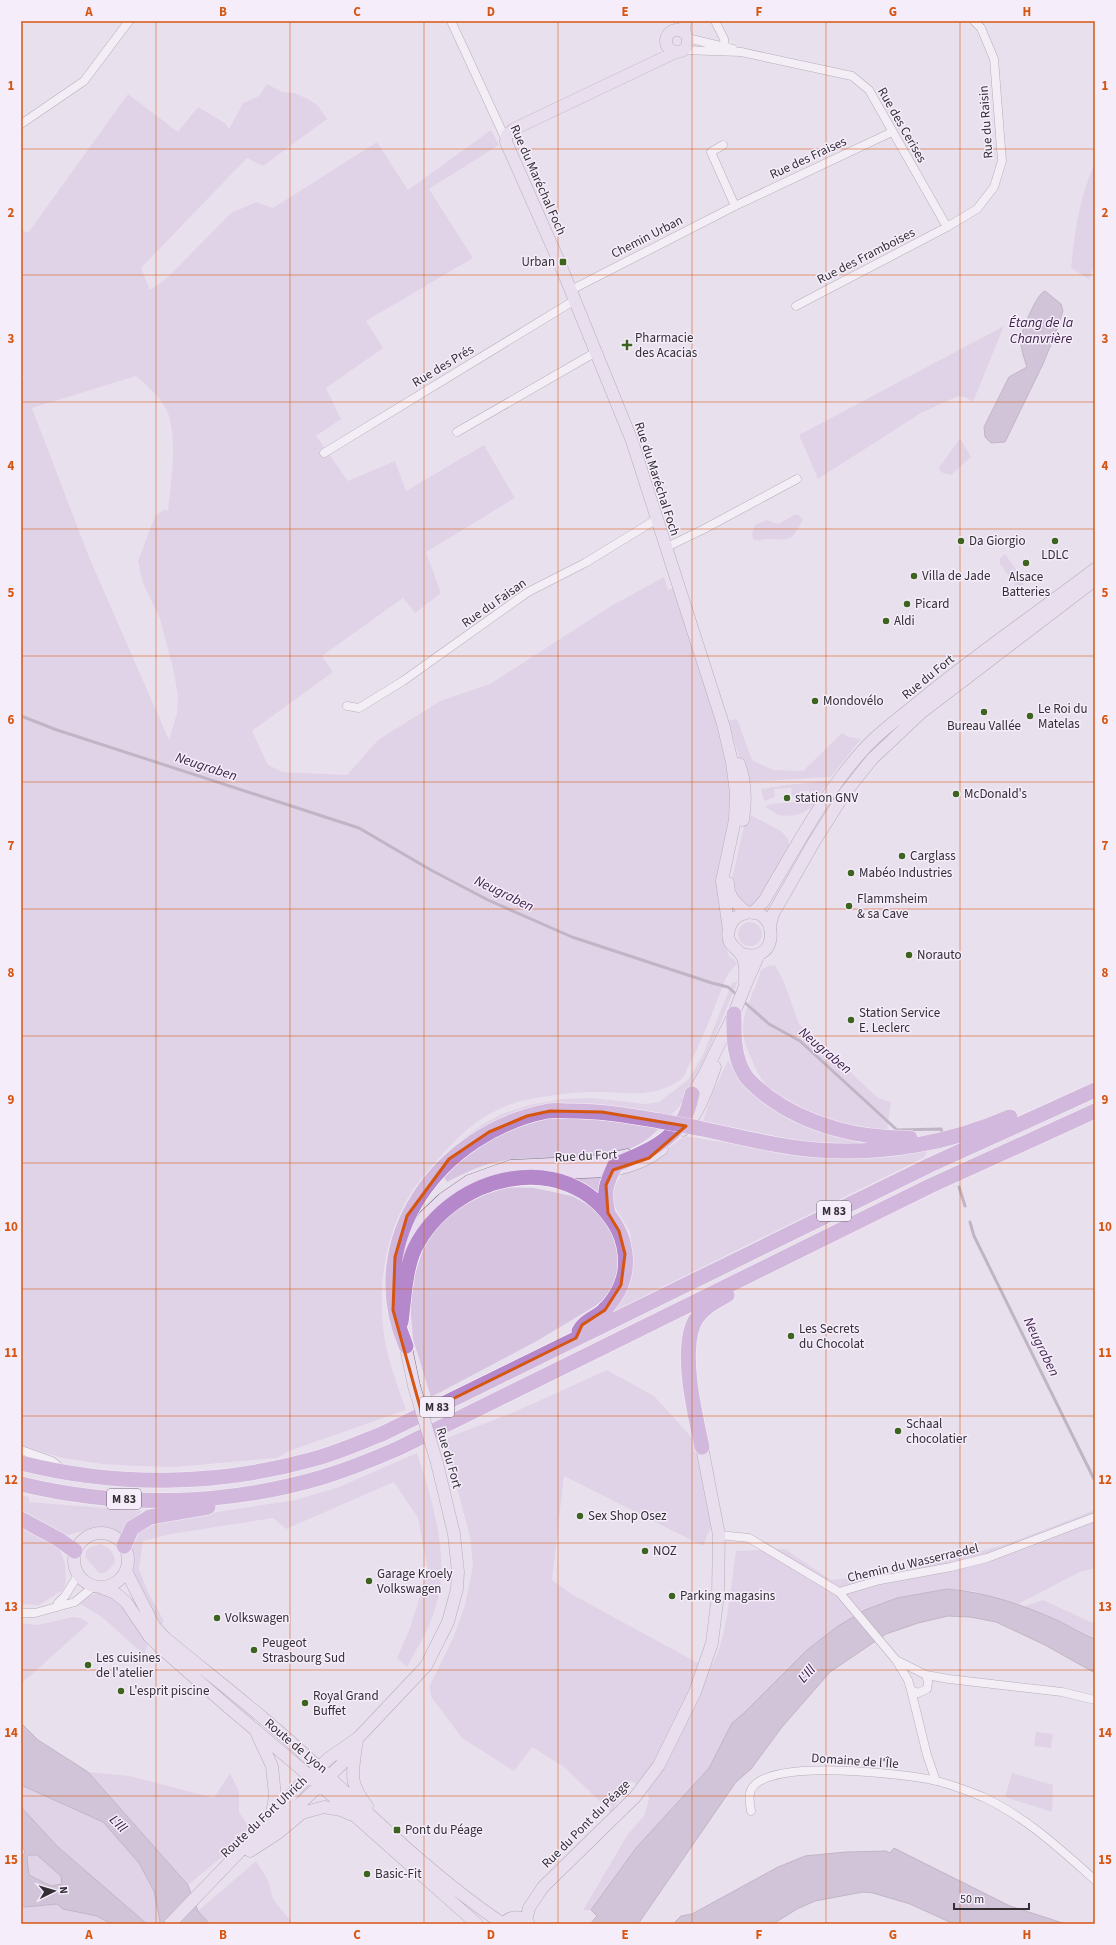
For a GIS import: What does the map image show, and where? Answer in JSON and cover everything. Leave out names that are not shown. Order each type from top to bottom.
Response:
[{"type":"highway","points":[[736,1009],[734,1046],[745,1075],[760,1090],[785,1110],[812,1121],[858,1133],[898,1138],[934,1136],[947,1139]]},
{"type":"highway","points":[[406,1346],[398,1328],[394,1310],[395,1257],[407,1216],[438,1171],[449,1159],[489,1132],[527,1116],[550,1111],[602,1112],[698,1128],[790,1147],[818,1150],[876,1149],[947,1139],[992,1125],[1095,1082]]},
{"type":"highway","name":"M 83","points":[[21,1463],[67,1473],[129,1480],[170,1481],[236,1476],[312,1460],[382,1434],[923,1168],[1095,1090]]},
{"type":"highway","points":[[576,1338],[582,1325],[605,1310],[621,1285],[625,1269],[623,1242],[619,1231],[608,1212],[604,1200],[606,1185],[615,1165],[640,1156],[664,1140],[684,1118],[692,1094]]},
{"type":"highway","name":"M 83","points":[[21,1484],[77,1494],[169,1501],[228,1496],[286,1487],[324,1477],[361,1464],[399,1448],[930,1186],[1095,1111]]},
{"type":"highway","points":[[402,1322],[407,1279],[415,1250],[428,1226],[444,1209],[466,1194],[483,1185],[513,1178],[542,1178],[564,1183],[591,1195],[608,1212]]},
{"type":"highway","points":[[702,1447],[690,1381],[690,1340],[694,1325],[703,1311],[732,1293],[746,1276]]},
{"type":"highway","points":[[124,1546],[132,1528],[144,1520],[208,1507],[228,1496]]},
{"type":"highway","points":[[21,1519],[58,1539],[75,1551]]},
{"type":"main road","points":[[506,138],[509,132],[514,129],[632,72],[655,64],[680,51],[687,44],[682,29],[668,34],[666,44],[652,58],[632,72]]},
{"type":"main road","points":[[666,44],[670,50],[680,51]]},
{"type":"main road","name":"Rue du Maréchal Foch","points":[[506,138],[507,146],[573,295],[632,441],[665,548],[723,724],[742,771],[745,798],[742,826],[729,875],[728,887],[733,900],[750,913]]},
{"type":"main road","name":"Rue du Fort","points":[[744,986],[745,965],[740,953],[730,943],[729,930],[735,918],[750,913],[764,901],[835,784],[864,748],[1004,634],[1019,626],[1095,569]]},
{"type":"main road","name":"Rue du Fort","points":[[469,1181],[512,1172],[593,1172],[622,1169],[649,1158],[671,1141],[689,1123],[700,1105],[744,986],[759,954],[769,945],[771,938],[770,925],[773,914],[814,842],[845,793],[872,758],[922,712],[1095,580]]},
{"type":"main road","name":"Rue du Maréchal Foch","points":[[723,724],[732,762],[736,793],[735,820],[722,881],[729,930]]},
{"type":"main road","points":[[750,913],[760,915],[770,925]]},
{"type":"main road","points":[[740,953],[746,956],[759,954]]},
{"type":"main road","name":"Rue du Fort","points":[[340,1766],[357,1743],[426,1666],[448,1622],[457,1589],[458,1572],[454,1534],[437,1463],[414,1386],[402,1322],[399,1289],[403,1265],[412,1235],[424,1217],[433,1208],[443,1199],[469,1181],[511,1166],[580,1163],[604,1160],[629,1154],[648,1146],[679,1117],[736,1009]]},
{"type":"main road","name":"Rue du Pont du Péage","points":[[528,1922],[529,1908],[543,1888],[635,1797],[658,1765],[695,1692],[712,1643],[718,1594],[719,1535],[702,1447]]},
{"type":"main road","points":[[98,1534],[111,1535],[124,1546],[128,1563],[126,1572],[117,1582],[97,1587],[87,1584],[78,1575],[74,1563],[75,1551],[79,1544],[86,1538],[98,1534]]},
{"type":"main road","name":"Route de Lyon","points":[[126,1572],[154,1626],[165,1638],[319,1768],[324,1781],[355,1816],[477,1924]]},
{"type":"main road","name":"Route de Lyon","points":[[97,1587],[115,1594],[126,1602],[149,1636],[310,1776],[324,1781],[386,1829],[462,1894],[503,1924]]},
{"type":"main road","points":[[255,1729],[272,1766],[275,1796],[271,1819]]},
{"type":"main road","points":[[357,1743],[352,1775],[356,1790],[386,1829]]},
{"type":"main road","name":"Rue du Fort","points":[[328,1758],[357,1743]]},
{"type":"main road","name":"Route du Fort Uhrich","points":[[170,1924],[207,1888],[328,1758]]},
{"type":"main road","name":"Route du Fort Uhrich","points":[[207,1888],[250,1851],[340,1766]]},
{"type":"main road","points":[[250,1851],[278,1833],[302,1813],[324,1807],[341,1810],[355,1816]]},
{"type":"main road","points":[[503,1924],[511,1918],[516,1917],[528,1922]]},
{"type":"street","points":[[21,124],[84,81],[129,21]]},
{"type":"street","name":"Rue du Maréchal Foch","points":[[451,21],[506,138]]},
{"type":"street","points":[[715,21],[724,39],[724,46]]},
{"type":"street","name":"Rue du Raisin","points":[[947,227],[977,209],[994,187],[1002,161],[994,59],[981,28],[974,21]]},
{"type":"street","name":"Rue des Cerises","points":[[682,29],[741,52],[852,76],[869,90],[947,227]]},
{"type":"street","name":"Rue des Cerises","points":[[680,51],[741,52]]},
{"type":"street","name":"Rue des Fraises","points":[[735,206],[892,132]]},
{"type":"street","points":[[722,145],[711,152],[735,206]]},
{"type":"street","name":"Chemin Urban","points":[[573,295],[735,206]]},
{"type":"street","name":"Rue des Framboises","points":[[796,306],[947,227]]},
{"type":"street","name":"Rue des Prés","points":[[324,453],[573,295]]},
{"type":"street","points":[[457,432],[596,352]]},
{"type":"street","name":"Rue du Maréchal Foch","points":[[665,548],[704,530],[797,479]]},
{"type":"street","name":"Rue du Faisan","points":[[347,706],[359,708],[403,681],[528,592],[585,563],[657,519]]},
{"type":"street","points":[[21,1450],[52,1460],[67,1473]]},
{"type":"street","name":"Chemin du Wasserraedel","points":[[719,1535],[749,1538],[839,1592],[880,1580],[976,1562],[1008,1552],[1095,1517]]},
{"type":"street","points":[[60,1606],[58,1603],[65,1596],[78,1575]]},
{"type":"street","points":[[21,1612],[35,1613],[75,1602],[97,1587]]},
{"type":"street","points":[[839,1592],[852,1610],[896,1660],[908,1680],[918,1714],[927,1755],[936,1781]]},
{"type":"street","points":[[896,1660],[917,1672],[926,1675],[1062,1692],[1095,1700]]},
{"type":"street","points":[[908,1680],[913,1673],[917,1672]]},
{"type":"street","points":[[926,1675],[928,1685]]},
{"type":"street","points":[[918,1714],[922,1692],[928,1685],[949,1679]]},
{"type":"street","points":[[911,1690],[914,1692],[922,1692]]},
{"type":"street","name":"Domaine de l'Île","points":[[751,1811],[749,1797],[750,1790],[754,1785],[772,1777],[800,1770],[841,1770],[936,1781],[984,1798],[1019,1818],[1042,1833],[1095,1880]]},
{"type":"highlighted area","points":[[550,1111],[602,1112],[686,1126],[649,1158],[613,1170],[606,1185],[608,1213],[619,1231],[625,1254],[621,1285],[605,1310],[582,1325],[576,1338],[422,1414],[393,1310],[395,1257],[407,1216],[449,1159],[489,1132],[527,1116]]},
{"type":"shaded area","points":[[267,84],[282,92],[294,93],[308,99],[318,106],[327,119],[263,166],[247,158],[141,268],[150,290],[165,280],[231,213],[256,202],[273,208],[377,142],[408,190],[491,130],[499,145],[429,189],[473,258],[366,321],[383,348],[326,388],[341,419],[316,436],[348,481],[395,461],[406,491],[484,445],[515,498],[426,552],[441,593],[415,613],[403,598],[322,656],[333,672],[252,731],[268,765],[283,772],[347,775],[378,740],[440,701],[490,684],[611,606],[664,577],[668,590],[673,588],[726,752],[732,800],[722,934],[729,956],[738,963],[727,976],[699,1044],[683,1078],[679,1081],[668,1087],[647,1093],[572,1093],[520,1101],[507,1106],[482,1118],[460,1136],[416,1186],[404,1205],[390,1241],[385,1261],[382,1300],[382,1320],[389,1359],[406,1410],[289,1451],[277,1458],[176,1467],[102,1464],[63,1458],[21,1446],[21,379],[24,378],[21,370],[21,229],[28,233],[128,94],[178,132],[198,107],[225,123],[229,129],[243,103],[259,96]],"holes":[[[136,376],[155,394],[167,410],[173,440],[173,464],[168,511],[165,509],[155,516],[138,561],[143,583],[160,619],[173,668],[178,696],[177,713],[169,740],[89,557],[32,408]]]},
{"type":"shaded area","points":[[1095,163],[1095,263],[1089,279],[1071,268],[1078,214],[1085,189]]},
{"type":"shaded area","points":[[1004,326],[973,402],[965,397],[958,396],[921,413],[818,479],[799,435]]},
{"type":"shaded area","points":[[960,438],[971,457],[951,475],[943,473],[938,469]]},
{"type":"shaded area","points":[[794,515],[799,515],[803,520],[793,536],[790,538],[782,540],[753,539],[752,534],[755,525],[767,520],[778,524]]},
{"type":"shaded area","points":[[1005,554],[1023,579],[1024,593],[1022,594],[1000,564],[1000,558]]},
{"type":"shaded area","points":[[737,719],[752,760],[773,770],[803,771],[842,733],[849,737],[861,739],[831,777],[747,782],[728,721]]},
{"type":"shaded area","points":[[829,781],[820,793],[810,795],[809,790],[799,792],[799,796],[792,796],[791,788],[774,789],[775,797],[764,801],[761,789],[786,785]]},
{"type":"shaded area","points":[[814,800],[816,802],[809,809],[799,814],[789,816],[779,815],[765,807],[771,804]]},
{"type":"shaded area","points":[[747,813],[781,831],[788,839],[790,851],[754,905],[747,907],[740,903],[731,883]]},
{"type":"shaded area","points":[[750,922],[755,923],[761,929],[761,939],[755,945],[750,946],[745,945],[739,939],[738,934],[739,929],[745,923]]},
{"type":"shaded area","points":[[775,965],[784,982],[799,1024],[878,1098],[891,1102],[887,1132],[828,1119],[799,1109],[775,1095],[761,1079],[746,1046],[743,1034],[743,1024],[747,1008],[761,970],[768,966]]},
{"type":"shaded area","points":[[738,981],[700,1071],[682,1104],[670,1116],[583,1104],[466,1140],[464,1138],[483,1124],[502,1114],[529,1105],[562,1099],[593,1098],[645,1104],[659,1102],[688,1080],[702,1057],[732,983]]},
{"type":"shaded area","points":[[728,1060],[739,1077],[752,1092],[767,1104],[801,1123],[820,1130],[859,1139],[858,1144],[813,1144],[703,1121],[713,1092]]},
{"type":"shaded area","points":[[566,1115],[660,1127],[645,1141],[627,1150],[608,1155],[507,1160],[469,1171],[447,1182],[442,1174],[477,1146],[536,1118]]},
{"type":"shaded area","points":[[684,1136],[743,1145],[927,1150],[925,1157],[610,1313],[628,1289],[632,1273],[630,1232],[612,1202],[614,1186],[623,1173],[652,1161]]},
{"type":"shaded area","points":[[605,1174],[599,1197],[562,1179]]},
{"type":"shaded area","points":[[498,1187],[534,1188],[572,1196],[599,1211],[611,1229],[617,1247],[619,1266],[615,1283],[608,1296],[595,1306],[535,1342],[431,1397],[413,1339],[410,1301],[415,1273],[426,1242],[437,1226],[466,1200]]},
{"type":"shaded area","points":[[607,1370],[654,1396],[705,1452],[716,1515],[703,1546],[564,1476],[552,1580],[573,1595],[709,1669],[720,1646],[724,1630],[736,1551],[785,1549],[831,1580],[897,1573],[1007,1544],[1095,1510],[1095,1568],[1080,1572],[1016,1605],[973,1591],[947,1589],[897,1598],[865,1610],[838,1626],[807,1650],[744,1713],[732,1723],[709,1768],[636,1848],[591,1910],[583,1910],[628,1834],[644,1816],[649,1799],[646,1789],[631,1781],[611,1812],[564,1767],[532,1747],[514,1771],[462,1738],[432,1698],[429,1687],[454,1636],[465,1605],[473,1566],[470,1537],[444,1439],[512,1413]]},
{"type":"shaded area","points":[[417,1453],[429,1492],[438,1533],[441,1554],[441,1574],[439,1595],[431,1622],[407,1667],[397,1658],[410,1628],[428,1571],[418,1518],[394,1482],[286,1529],[273,1518],[171,1534],[143,1541],[139,1569],[148,1592],[164,1621],[159,1628],[130,1571],[129,1556],[137,1532],[153,1522],[295,1500],[339,1487]]},
{"type":"shaded area","points":[[21,1495],[29,1497],[29,1502],[142,1511],[131,1521],[125,1535],[102,1527],[67,1535],[21,1511]]},
{"type":"shaded area","points":[[21,1529],[53,1541],[60,1550],[65,1563],[66,1581],[63,1590],[39,1605],[21,1604]]},
{"type":"shaded area","points":[[100,1544],[107,1547],[111,1551],[115,1559],[115,1563],[105,1573],[99,1573],[85,1557],[86,1551],[90,1547]]},
{"type":"shaded area","points":[[101,1593],[120,1600],[149,1642],[144,1655],[102,1617],[80,1604],[89,1596]]},
{"type":"shaded area","points":[[1043,1600],[1095,1624],[1095,1638],[1060,1621],[1022,1607]]},
{"type":"shaded area","points":[[72,1617],[80,1618],[89,1623],[21,1684],[21,1623],[38,1625]]},
{"type":"shaded area","points":[[1036,1732],[1053,1734],[1051,1748],[1034,1746]]},
{"type":"shaded area","points":[[88,1772],[130,1776],[214,1798],[230,1773],[239,1791],[239,1812],[249,1827],[240,1842],[188,1885]]},
{"type":"shaded area","points":[[1012,1773],[1053,1785],[1052,1812],[1005,1797]]},
{"type":"shaded area","points":[[21,1785],[103,1822],[139,1863],[154,1891],[160,1921],[158,1924],[145,1923],[58,1847],[21,1807]]},
{"type":"shaded area","points":[[28,1855],[37,1855],[61,1876],[62,1884],[51,1886],[29,1875]]},
{"type":"shaded area","points":[[256,1861],[268,1880],[273,1899],[293,1924],[210,1924],[198,1911]]},
{"type":"shaded area","points":[[57,1904],[63,1909],[97,1916],[112,1924],[21,1924],[21,1907]]},
{"type":"water","name":"Étang de la Chanvrière","points":[[1045,291],[1061,304],[1063,311],[1055,335],[1042,366],[1005,442],[991,443],[985,437],[984,427],[1009,377],[1027,367],[1022,349],[1021,337],[1024,326],[1034,304]]},
{"type":"water","name":"L'Ill","points":[[947,1589],[976,1593],[1004,1600],[1059,1621],[1095,1639],[1095,1673],[1045,1645],[996,1622],[970,1617],[948,1616],[918,1623],[886,1634],[830,1672],[782,1727],[751,1769],[736,1782],[638,1924],[590,1924],[597,1916],[591,1910],[636,1848],[709,1768],[732,1723],[744,1713],[807,1650],[838,1626],[865,1610],[897,1598]]},
{"type":"water","name":"L'Ill","points":[[21,1723],[38,1740],[88,1772],[188,1885],[198,1911],[210,1924],[158,1924],[160,1921],[154,1891],[139,1863],[103,1822],[21,1785]]},
{"type":"water","points":[[21,1807],[58,1847],[147,1924],[112,1924],[97,1916],[63,1909],[57,1904],[25,1907],[21,1905],[21,1858],[25,1852],[21,1844]],"holes":[[[29,1855],[37,1855],[61,1876],[62,1884],[51,1886],[29,1875],[27,1857]]]},
{"type":"water","points":[[894,1848],[1010,1906],[1066,1924],[954,1924],[910,1904],[873,1893],[863,1892],[815,1901],[797,1909],[773,1924],[673,1924],[681,1916],[692,1914],[778,1867],[805,1856],[846,1852],[886,1851],[890,1853]]},
{"type":"waterway","name":"Neugraben","points":[[21,716],[57,730],[359,828],[429,869],[488,900],[572,937],[728,987],[737,995]]},
{"type":"waterway","name":"Neugraben","points":[[743,1001],[769,1024],[800,1041],[897,1130],[941,1129],[943,1134]]},
{"type":"waterway","points":[[959,1187],[965,1206]]},
{"type":"waterway","name":"Neugraben","points":[[970,1222],[974,1236],[1095,1481]]},
{"type":"place","name":"Urban","points":[[563,262]]},
{"type":"place","name":"Pharmacie des Acacias","points":[[627,345]]},
{"type":"place","name":"Da Giorgio","points":[[961,541]]},
{"type":"place","name":"LDLC","points":[[1055,541]]},
{"type":"place","name":"Alsace Batteries","points":[[1026,563]]},
{"type":"place","name":"Villa de Jade","points":[[914,576]]},
{"type":"place","name":"Picard","points":[[907,604]]},
{"type":"place","name":"Aldi","points":[[886,621]]},
{"type":"place","name":"Mondovélo","points":[[815,701]]},
{"type":"place","name":"Bureau Vallée","points":[[984,712]]},
{"type":"place","name":"Le Roi du Matelas","points":[[1030,716]]},
{"type":"place","name":"McDonald's","points":[[956,794]]},
{"type":"place","name":"station GNV","points":[[787,798]]},
{"type":"place","name":"Carglass","points":[[902,856]]},
{"type":"place","name":"Mabéo Industries","points":[[851,873]]},
{"type":"place","name":"Flammsheim & sa Cave","points":[[849,906]]},
{"type":"place","name":"Norauto","points":[[909,955]]},
{"type":"place","name":"Station Service E. Leclerc","points":[[851,1020]]},
{"type":"place","name":"Les Secrets du Chocolat","points":[[791,1336]]},
{"type":"place","name":"Schaal chocolatier","points":[[898,1431]]},
{"type":"place","name":"Sex Shop Osez","points":[[580,1516]]},
{"type":"place","name":"NOZ","points":[[645,1551]]},
{"type":"place","name":"Garage Kroely Volkswagen","points":[[369,1581]]},
{"type":"place","name":"Parking magasins","points":[[672,1596]]},
{"type":"place","name":"Volkswagen","points":[[217,1618]]},
{"type":"place","name":"Peugeot Strasbourg Sud","points":[[254,1650]]},
{"type":"place","name":"Les cuisines de l'atelier","points":[[88,1665]]},
{"type":"place","name":"L'esprit piscine","points":[[121,1691]]},
{"type":"place","name":"Royal Grand Buffet","points":[[305,1703]]},
{"type":"place","name":"Pont du Péage","points":[[397,1830]]},
{"type":"place","name":"Basic-Fit","points":[[367,1874]]}]
